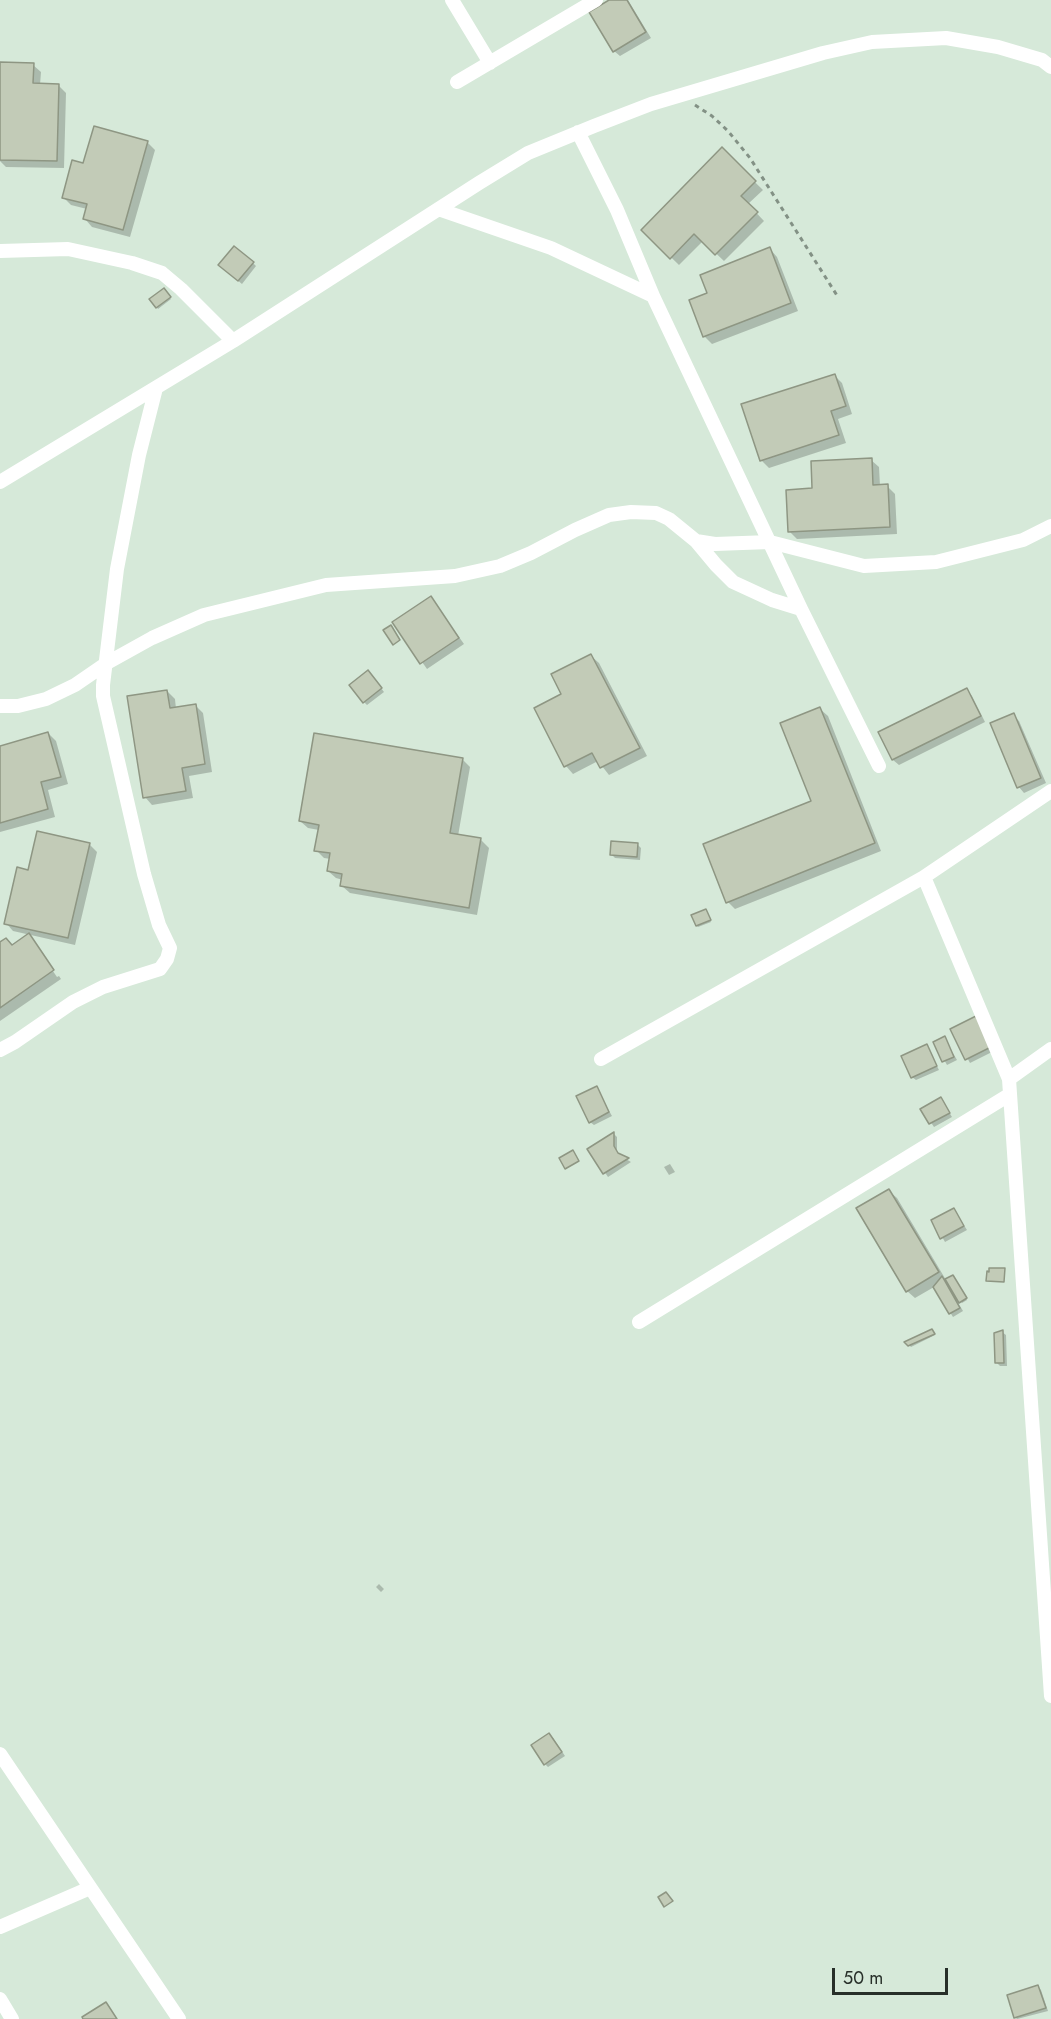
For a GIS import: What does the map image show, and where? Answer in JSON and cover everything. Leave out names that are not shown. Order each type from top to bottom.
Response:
[{"type":"street","points":[[452,0],[490,63]]},
{"type":"street","points":[[457,82],[589,2]]},
{"type":"street","points":[[0,482],[233,341],[528,153],[578,132],[677,96],[823,53],[872,42],[946,38],[998,47],[1042,60],[1051,67]]},
{"type":"street","points":[[578,132],[617,210],[653,296],[801,609],[879,766]]},
{"type":"street","points":[[438,209],[551,248],[653,296]]},
{"type":"street","points":[[0,251],[68,249],[132,263],[162,273],[233,341]]},
{"type":"street","points":[[0,1050],[73,1002],[103,987],[160,969],[167,959],[170,948],[159,925],[144,874],[103,685],[117,569],[139,455],[156,388]]},
{"type":"street","points":[[0,706],[18,706],[46,699],[75,685],[107,663],[152,638],[204,615],[326,585],[455,576],[500,566],[609,515],[631,512],[656,513],[678,525],[696,541],[733,582],[771,600],[801,609]]},
{"type":"street","points":[[696,541],[715,544],[770,542],[864,566],[900,565],[936,562],[1023,540],[1051,526]]},
{"type":"street","points":[[601,1059],[924,877],[1051,791]]},
{"type":"street","points":[[924,877],[1009,1079],[1051,1696]]},
{"type":"street","points":[[1009,1079],[1051,1049]]},
{"type":"street","points":[[639,1323],[1009,1095]]},
{"type":"street","points":[[0,1754],[179,2019]]},
{"type":"street","points":[[0,1927],[90,1888]]},
{"type":"street","points":[[0,1999],[12,2019]]},
{"type":"path","points":[[677,96],[712,116],[728,131],[750,158],[838,297]]},
{"type":"building","points":[[609,0],[627,0],[646,32],[613,52],[589,12]]},
{"type":"building","points":[[0,62],[34,63],[33,83],[59,84],[57,161],[0,160]]},
{"type":"building","points":[[94,126],[148,141],[123,230],[83,219],[87,204],[62,198],[72,160],[83,163]]},
{"type":"building","points":[[722,147],[756,181],[741,196],[758,212],[715,255],[694,234],[670,259],[641,230]]},
{"type":"building","points":[[234,246],[254,262],[238,281],[218,265]]},
{"type":"building","points":[[770,247],[791,303],[703,337],[689,300],[707,293],[700,275]]},
{"type":"building","points":[[164,288],[171,297],[156,308],[149,299]]},
{"type":"building","points":[[835,374],[846,406],[831,411],[839,435],[760,461],[741,404]]},
{"type":"building","points":[[872,458],[873,485],[888,484],[890,527],[788,532],[786,490],[812,488],[811,461]]},
{"type":"building","points":[[431,596],[459,638],[420,664],[392,622]]},
{"type":"building","points":[[391,625],[400,640],[393,645],[383,630]]},
{"type":"building","points":[[591,654],[640,748],[600,768],[592,753],[564,767],[534,708],[561,694],[551,674]]},
{"type":"building","points":[[368,670],[382,688],[363,703],[349,685]]},
{"type":"building","points":[[967,688],[981,716],[892,760],[878,732]]},
{"type":"building","points":[[167,690],[170,708],[196,704],[205,764],[182,768],[186,791],[143,798],[127,696]]},
{"type":"building","points":[[820,707],[875,843],[726,903],[703,844],[811,801],[780,723]]},
{"type":"building","points":[[1014,713],[1041,778],[1017,788],[990,723]]},
{"type":"building","points":[[48,732],[61,777],[41,782],[48,809],[0,823],[0,746]]},
{"type":"building","points":[[314,733],[463,758],[450,833],[481,838],[469,908],[340,886],[342,874],[327,871],[330,853],[314,851],[319,825],[299,821]]},
{"type":"building","points":[[37,831],[90,843],[68,938],[4,924],[17,867],[28,870]]},
{"type":"building","points":[[611,841],[638,843],[637,857],[610,855]]},
{"type":"building","points":[[706,909],[711,920],[696,926],[691,915]]},
{"type":"building","points":[[29,933],[54,970],[0,1008],[0,942],[6,938],[12,945]]},
{"type":"building","points":[[976,1016],[991,1047],[965,1060],[950,1029]]},
{"type":"building","points":[[945,1036],[954,1057],[942,1062],[933,1042]]},
{"type":"building","points":[[927,1044],[937,1066],[911,1078],[901,1056]]},
{"type":"building","points":[[597,1086],[609,1112],[589,1123],[576,1096]]},
{"type":"building","points":[[941,1097],[950,1113],[929,1124],[920,1109]]},
{"type":"building","points":[[614,1132],[614,1146],[618,1153],[629,1158],[603,1174],[587,1149]]},
{"type":"building","points":[[573,1150],[579,1161],[565,1169],[559,1158]]},
{"type":"building","points":[[889,1189],[939,1272],[906,1292],[856,1208]]},
{"type":"building","points":[[954,1208],[964,1226],[940,1239],[931,1220]]},
{"type":"building","points":[[989,1268],[1005,1268],[1004,1282],[986,1281]]},
{"type":"building","points":[[953,1275],[967,1298],[959,1303],[945,1279]]},
{"type":"building","points":[[942,1276],[960,1308],[949,1314],[933,1287]]},
{"type":"building","points":[[932,1329],[935,1334],[908,1346],[904,1342]]},
{"type":"building","points":[[1003,1330],[1004,1363],[995,1363],[994,1333]]},
{"type":"building","points":[[549,1733],[562,1752],[544,1765],[531,1745]]},
{"type":"building","points":[[666,1892],[673,1901],[664,1907],[658,1897]]},
{"type":"building","points":[[1038,1985],[1046,2008],[1014,2018],[1007,1995]]},
{"type":"building","points":[[106,2002],[117,2019],[83,2019],[82,2017]]}]
